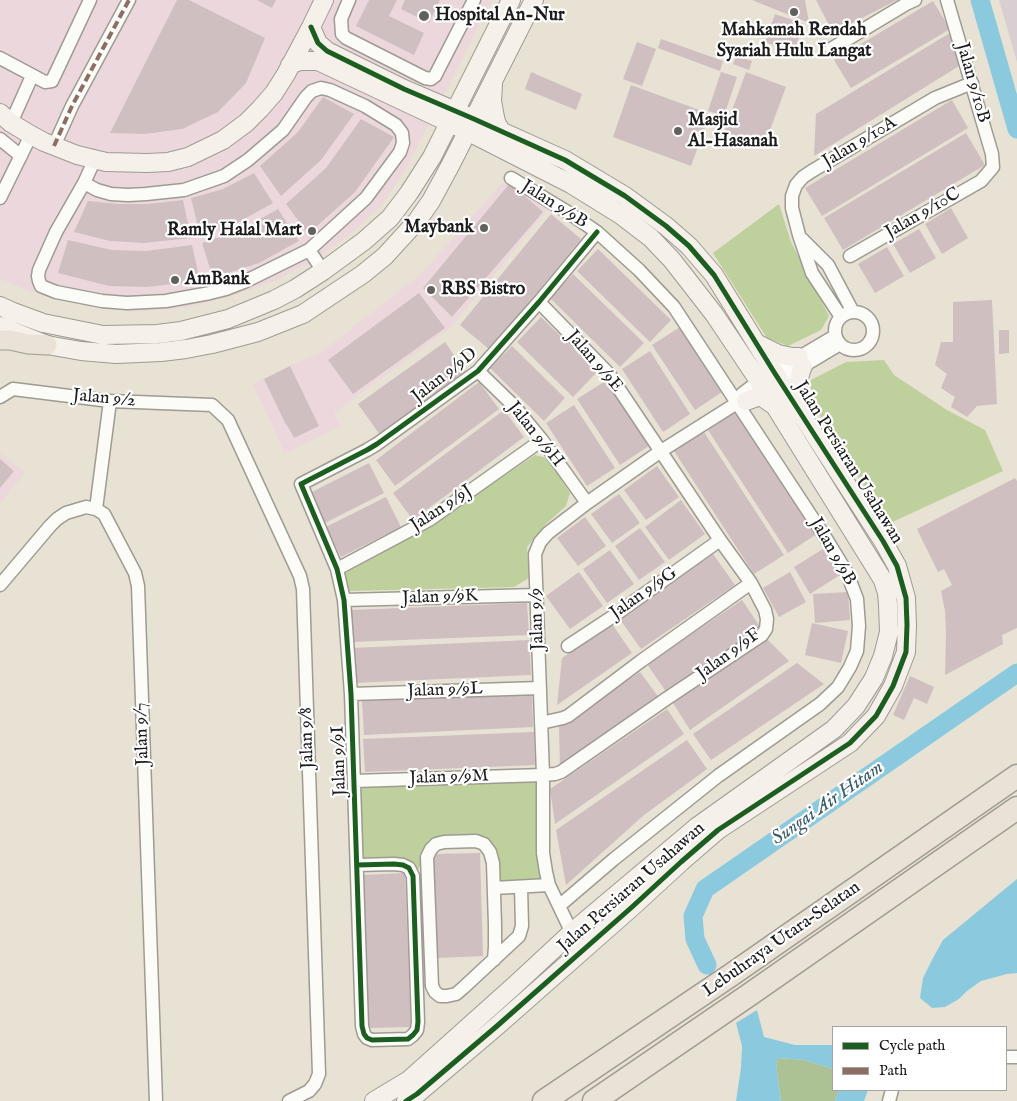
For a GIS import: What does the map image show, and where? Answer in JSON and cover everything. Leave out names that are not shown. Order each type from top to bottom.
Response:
[{"type":"highway","name":"Lebuhraya Utara–Selatan","points":[[544,1101],[708,991],[1017,776]]},
{"type":"highway","name":"Lebuhraya Utara–Selatan","points":[[594,1101],[1017,808]]},
{"type":"main road","points":[[0,340],[47,345]]},
{"type":"street","points":[[0,58],[45,82],[52,80],[90,0]]},
{"type":"street","points":[[54,146],[72,106],[129,0]]},
{"type":"street","points":[[32,76],[6,118],[31,135],[77,155],[106,162],[168,162],[188,157],[216,145],[246,124],[274,93],[324,0]]},
{"type":"street","points":[[349,0],[340,19],[342,34],[346,38],[425,78],[431,79],[435,76],[474,0]]},
{"type":"street","points":[[0,306],[43,323],[103,335],[157,334],[181,331],[228,319],[252,310],[295,289],[364,241],[390,218],[409,193],[428,166],[511,0]]},
{"type":"street","points":[[0,326],[47,345],[81,351],[116,354],[160,352],[212,344],[258,332],[303,314],[385,256],[417,221],[451,164],[534,0]]},
{"type":"street","points":[[831,49],[915,0]]},
{"type":"street","name":"Jalan 9/10B","points":[[947,0],[994,159],[993,167]]},
{"type":"street","points":[[311,27],[318,43],[326,50],[373,80]]},
{"type":"street","points":[[373,80],[385,58]]},
{"type":"street","points":[[290,66],[300,62],[318,61],[373,80]]},
{"type":"street","points":[[451,164],[475,147],[497,138],[492,101],[494,79]]},
{"type":"street","name":"Jalan Persiaran Usahawan","points":[[373,80],[497,138],[621,215],[651,238],[672,260],[765,378],[800,413],[883,541],[897,566],[906,605],[906,652],[893,686],[876,716],[850,743],[718,830],[468,1051],[406,1101]]},
{"type":"street","points":[[428,166],[432,141],[431,126],[422,104],[453,94],[462,89],[471,80]]},
{"type":"street","name":"Jalan 9/10A","points":[[841,317],[812,273],[799,235],[792,208],[792,196],[796,185],[803,177],[935,98],[972,82]]},
{"type":"street","points":[[84,183],[97,190],[111,194],[128,195],[184,190],[224,176],[248,160],[283,130],[306,97],[312,91],[321,88],[330,90],[364,106],[396,125],[402,133],[403,143],[400,152],[366,198],[309,250],[244,282],[226,288],[166,301],[102,301],[56,292],[41,286],[38,276],[39,270],[56,232],[95,160]]},
{"type":"street","points":[[0,198],[31,135]]},
{"type":"street","name":"Jalan Persiaran Usahawan","points":[[374,1101],[409,1080],[571,933],[698,826],[834,729],[856,706],[874,678],[883,656],[889,632],[887,593],[883,580],[775,406],[756,343],[714,275],[689,246],[666,226],[625,196],[565,160],[497,138]]},
{"type":"street","points":[[0,139],[21,156]]},
{"type":"street","name":"Jalan 9/10C","points":[[850,256],[981,181],[993,167]]},
{"type":"street","name":"Jalan 9/9B","points":[[511,178],[569,213],[596,232],[639,270],[674,307],[739,400],[847,573],[857,599],[860,626],[857,651],[850,667],[838,687],[820,704],[718,776],[614,859],[559,906]]},
{"type":"street","name":"Jalan 9/9D","points":[[301,484],[372,447],[478,371],[539,302],[596,232]]},
{"type":"street","name":"Jalan 9/10A","points":[[799,235],[828,266],[854,312]]},
{"type":"street","points":[[309,250],[323,271]]},
{"type":"street","name":"Jalan 9/9E","points":[[539,302],[609,374],[661,450]]},
{"type":"street","points":[[854,312],[862,313],[867,317],[873,327],[872,340],[868,345],[854,351],[846,349],[838,340],[836,325],[841,317],[854,312]]},
{"type":"street","name":"Jalan 9/9","points":[[581,952],[549,885],[543,853],[543,775],[536,554],[540,542],[548,533],[587,503],[661,450],[739,400],[765,378],[801,362],[838,340]]},
{"type":"street","points":[[756,343],[778,354],[792,357],[801,362],[797,385],[800,413]]},
{"type":"street","name":"Jalan 9/9H","points":[[478,371],[514,406],[542,440],[587,503]]},
{"type":"street","points":[[739,400],[750,384],[752,375],[765,378]]},
{"type":"street","name":"Jalan 9/2","points":[[0,397],[13,388],[110,401],[212,406]]},
{"type":"street","points":[[739,400],[762,397],[775,406]]},
{"type":"street","points":[[0,585],[57,519],[66,513],[86,507],[96,509],[110,401]]},
{"type":"street","name":"Jalan 9/8","points":[[212,406],[228,420],[302,583],[319,1074],[310,1091],[288,1101]]},
{"type":"street","name":"Jalan 9/9J","points":[[337,569],[429,520],[542,440]]},
{"type":"street","name":"Jalan 9/9F","points":[[543,775],[555,774],[568,769],[666,699],[762,635],[766,629],[767,619],[765,610],[752,583],[720,540],[661,450]]},
{"type":"street","name":"Jalan 9/9I","points":[[301,484],[337,569],[344,600],[351,694],[362,1026],[364,1034],[372,1040],[408,1039],[417,1030],[418,1022],[413,876],[409,868],[402,865],[357,865]]},
{"type":"street","name":"Jalan 9/7","points":[[96,509],[104,514],[135,573],[138,586],[156,1101]]},
{"type":"street","name":"Jalan 9/9G","points":[[568,646],[720,540]]},
{"type":"street","points":[[541,723],[568,716],[641,661],[752,583]]},
{"type":"street","name":"Jalan 9/9K","points":[[344,600],[537,595]]},
{"type":"street","name":"Jalan 9/9L","points":[[351,694],[540,688]]},
{"type":"street","name":"Jalan 9/9M","points":[[354,781],[543,775]]},
{"type":"street","points":[[494,960],[494,862],[490,852],[484,844],[476,841],[444,842],[436,844],[430,849],[427,857],[432,986],[440,996],[456,994],[494,960],[519,936],[521,932],[521,887]]},
{"type":"street","points":[[494,888],[549,885]]},
{"type":"shaded area","points":[[0,0],[492,0],[407,167],[381,206],[348,236],[310,262],[277,280],[232,296],[188,307],[135,312],[81,304],[32,292],[0,279]]},
{"type":"shaded area","points":[[999,0],[1017,0],[1017,62]]},
{"type":"shaded area","points":[[504,181],[550,207],[450,328],[334,413],[341,426],[285,454],[253,384],[320,353],[420,275]]},
{"type":"shaded area","points":[[0,453],[25,472],[0,504]]},
{"type":"green space","points":[[779,204],[791,242],[829,316],[821,330],[788,346],[767,338],[713,253]]},
{"type":"green space","points":[[884,360],[894,375],[947,410],[985,430],[1003,471],[888,524],[811,402],[811,380],[846,362]]},
{"type":"green space","points":[[535,455],[547,458],[570,493],[566,506],[546,524],[527,547],[529,578],[514,587],[348,591],[344,574],[425,529]]},
{"type":"green space","points":[[543,775],[549,885],[494,888],[484,844],[444,842],[427,857],[413,876],[409,868],[357,865],[354,781]]},
{"type":"green space","points":[[779,1058],[804,1060],[832,1069],[832,1091],[839,1091],[835,1101],[781,1101],[776,1063]]},
{"type":"water","points":[[1017,879],[1017,973],[981,981],[959,999],[945,1007],[932,1008],[920,998],[923,978],[943,940]]},
{"type":"water","points":[[757,1010],[764,1037],[795,1045],[832,1045],[832,1069],[804,1060],[779,1058],[776,1063],[781,1101],[736,1101],[742,1046],[736,1023]]},
{"type":"water","points":[[839,1091],[868,1091],[864,1101],[835,1101]]},
{"type":"building","points":[[177,0],[189,0],[265,38],[246,83],[218,112],[182,129],[145,134],[110,133]]},
{"type":"building","points":[[257,0],[276,0],[272,8]]},
{"type":"building","points":[[369,0],[397,0],[389,16],[424,33],[414,55],[356,26]]},
{"type":"building","name":"Hospital An-Nur","points":[[405,0],[440,0],[429,23],[401,9]]},
{"type":"building","name":"Mahkamah Rendah Syariah Hulu Langat","points":[[752,0],[805,0],[809,23]]},
{"type":"building","points":[[816,0],[897,0],[833,33]]},
{"type":"building","points":[[933,1],[950,29],[851,88],[834,60]]},
{"type":"building","points":[[775,14],[804,24],[794,52],[765,42]]},
{"type":"building","points":[[950,33],[959,66],[814,156],[816,114]]},
{"type":"building","points":[[661,39],[723,61],[720,71],[658,48]]},
{"type":"building","points":[[637,42],[656,49],[642,86],[623,79]]},
{"type":"building","points":[[736,56],[752,61],[749,70],[733,64]]},
{"type":"building","points":[[531,72],[582,94],[576,110],[525,89]]},
{"type":"building","points":[[721,72],[737,77],[724,116],[708,111]]},
{"type":"building","points":[[746,72],[786,87],[764,146],[724,132]]},
{"type":"building","points":[[631,85],[710,114],[691,166],[613,137]]},
{"type":"building","points":[[323,97],[354,114],[321,160],[281,196],[260,166],[298,132]]},
{"type":"building","points":[[952,100],[968,128],[822,216],[805,188]]},
{"type":"building","points":[[361,119],[394,137],[355,192],[308,234],[286,204],[326,168]]},
{"type":"building","points":[[966,133],[985,165],[843,250],[824,218]]},
{"type":"building","points":[[254,173],[273,203],[239,222],[200,235],[191,198],[223,189]]},
{"type":"building","points":[[510,183],[543,212],[452,317],[423,288]]},
{"type":"building","points":[[183,200],[191,238],[144,243],[110,241],[74,232],[88,201],[148,204]]},
{"type":"building","points":[[951,208],[968,238],[942,254],[925,224]]},
{"type":"building","points":[[278,209],[299,241],[259,263],[213,278],[202,243],[241,230]]},
{"type":"building","points":[[551,214],[581,239],[490,350],[460,325]]},
{"type":"building","points":[[919,229],[936,258],[910,273],[893,244]]},
{"type":"building","points":[[68,240],[112,250],[146,251],[192,245],[200,281],[146,287],[109,286],[58,273]]},
{"type":"building","points":[[887,247],[904,276],[875,293],[858,264]]},
{"type":"building","points":[[598,249],[671,320],[650,342],[577,271]]},
{"type":"building","points":[[573,274],[644,343],[620,367],[550,298]]},
{"type":"building","points":[[419,293],[445,328],[353,394],[328,360]]},
{"type":"building","points":[[992,300],[997,404],[977,406],[967,417],[951,407],[955,397],[941,388],[947,374],[935,365],[941,342],[953,342],[953,302]]},
{"type":"building","points":[[541,317],[597,372],[573,397],[517,342]]},
{"type":"building","points":[[680,327],[722,392],[695,410],[652,345]]},
{"type":"building","points":[[999,330],[1009,330],[1009,353],[999,354]]},
{"type":"building","points":[[445,342],[467,374],[380,435],[358,404]]},
{"type":"building","points":[[512,346],[565,398],[544,421],[490,368]]},
{"type":"building","points":[[650,351],[690,414],[663,432],[622,369]]},
{"type":"building","points":[[290,366],[319,426],[294,438],[264,379]]},
{"type":"building","points":[[607,380],[649,446],[620,465],[577,399]]},
{"type":"building","points":[[479,382],[499,409],[395,486],[376,460]]},
{"type":"building","points":[[574,405],[615,468],[587,486],[546,423]]},
{"type":"building","points":[[504,410],[524,437],[413,520],[393,493]]},
{"type":"building","points":[[735,412],[815,535],[788,553],[708,430]]},
{"type":"building","points":[[704,432],[784,555],[754,574],[674,451]]},
{"type":"building","points":[[0,459],[14,471],[0,488]]},
{"type":"building","points":[[369,463],[384,493],[325,523],[310,493]]},
{"type":"building","points":[[657,466],[679,497],[646,520],[624,490]]},
{"type":"building","points":[[1015,478],[1017,481],[1017,628],[1002,635],[1003,644],[945,675],[945,611],[941,591],[952,585],[944,569],[938,572],[917,529]]},
{"type":"building","points":[[619,494],[640,523],[612,543],[591,514]]},
{"type":"building","points":[[386,497],[401,527],[341,557],[326,527]]},
{"type":"building","points":[[681,500],[705,534],[669,560],[645,527]]},
{"type":"building","points":[[585,517],[606,546],[578,566],[557,538]]},
{"type":"building","points":[[640,528],[665,562],[639,580],[615,546]]},
{"type":"building","points":[[823,549],[840,575],[810,594],[794,567]]},
{"type":"building","points":[[610,550],[634,584],[607,603],[583,569]]},
{"type":"building","points":[[713,554],[735,585],[641,649],[619,618]]},
{"type":"building","points":[[579,572],[603,606],[570,629],[546,596]]},
{"type":"building","points":[[790,572],[806,602],[779,617],[763,588]]},
{"type":"building","points":[[848,592],[850,620],[815,623],[813,594]]},
{"type":"building","points":[[742,600],[763,631],[669,696],[647,664]]},
{"type":"building","points":[[527,603],[529,635],[352,642],[350,610]]},
{"type":"building","points":[[812,623],[848,631],[841,663],[805,655]]},
{"type":"building","points":[[612,624],[632,653],[557,705],[562,658]]},
{"type":"building","points":[[767,639],[789,661],[690,730],[673,703]]},
{"type":"building","points":[[529,640],[531,675],[353,683],[352,648]]},
{"type":"building","points":[[797,663],[824,684],[711,760],[693,734]]},
{"type":"building","points":[[640,672],[660,699],[560,769],[559,726]]},
{"type":"building","points":[[910,676],[934,687],[927,704],[914,698],[904,720],[893,715]]},
{"type":"building","points":[[532,694],[533,727],[364,735],[362,701]]},
{"type":"building","points":[[667,709],[684,734],[555,824],[550,789]]},
{"type":"building","points":[[534,732],[535,765],[365,772],[363,739]]},
{"type":"building","points":[[687,740],[707,769],[644,815],[566,885],[556,830]]},
{"type":"building","points":[[480,853],[483,956],[436,958],[433,854]]},
{"type":"building","points":[[405,873],[411,1027],[369,1028],[363,875]]},
{"type":"waterway","name":"Sungai Air Hitam","points":[[980,0],[1017,129]]},
{"type":"waterway","name":"Sungai Air Hitam","points":[[707,965],[695,939],[693,916],[705,889],[1017,673]]},
{"type":"marked path","points":[[54,146],[72,106],[129,0]]},
{"type":"cycle path","points":[[311,27],[318,43],[327,51],[404,89],[565,160],[625,196],[666,226],[689,246],[714,275],[883,541],[897,566],[906,598],[906,652],[893,686],[876,716],[850,743],[718,830],[497,1026],[417,1094],[406,1101]]},
{"type":"cycle path","points":[[357,865],[403,865],[409,868],[413,876],[418,1022],[417,1030],[408,1039],[372,1040],[364,1034],[362,1026],[351,694],[344,600],[337,569],[301,484],[377,444],[478,371],[597,232]]},
{"type":"place","name":"Mahkamah Rendah Syariah Hulu Langat","points":[[794,12]]},
{"type":"place","name":"Hospital An-Nur","points":[[424,16]]},
{"type":"place","name":"Masjid Al-Hasanah","points":[[678,131]]},
{"type":"place","name":"Maybank","points":[[484,228]]},
{"type":"place","name":"Ramly Halal Mart","points":[[312,231]]},
{"type":"place","name":"AmBank","points":[[175,280]]},
{"type":"place","name":"RBS Bistro","points":[[431,290]]}]
